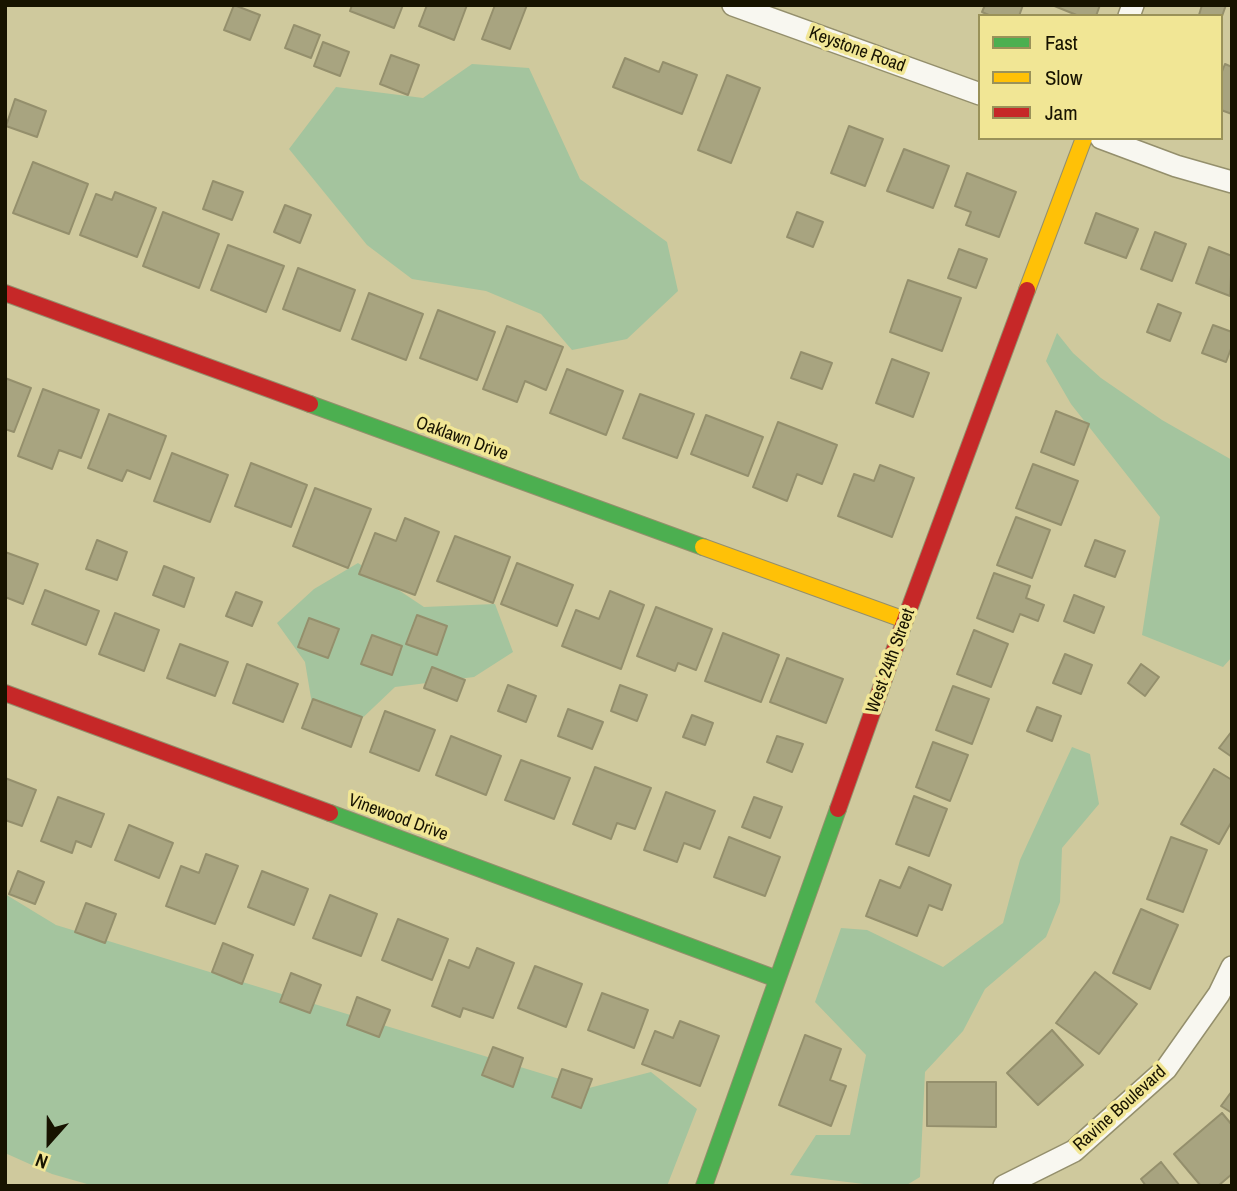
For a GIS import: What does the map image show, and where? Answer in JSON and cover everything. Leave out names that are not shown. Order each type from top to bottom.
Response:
[{"type":"street","name":"Keystone Road","points":[[733,5],[978,93]]},
{"type":"street","name":"West 24th Street","points":[[704,1186],[905,620],[1083,140]]},
{"type":"street","points":[[1106,140],[1176,166],[1232,182]]},
{"type":"street","name":"Oaklawn Drive","points":[[5,293],[905,620]]},
{"type":"street","name":"Vinewood Drive","points":[[5,692],[778,979]]},
{"type":"street","name":"Ravine Boulevard","points":[[1004,1186],[1074,1151],[1166,1069],[1219,994],[1232,967]]},
{"type":"green space","points":[[472,64],[529,68],[580,179],[667,242],[678,291],[627,339],[572,350],[541,314],[486,291],[412,279],[367,245],[289,149],[336,87],[423,98]]},
{"type":"green space","points":[[1057,333],[1073,353],[1101,378],[1162,420],[1232,460],[1232,657],[1223,667],[1142,635],[1160,517],[1071,404],[1046,361]]},
{"type":"green space","points":[[358,563],[424,607],[495,604],[513,652],[474,677],[395,687],[354,726],[313,710],[305,662],[277,623],[314,589]]},
{"type":"green space","points":[[1072,747],[1090,754],[1099,804],[1062,848],[1060,902],[1046,937],[985,989],[963,1031],[925,1072],[920,1177],[905,1186],[880,1186],[790,1175],[816,1135],[850,1135],[866,1055],[815,1002],[841,928],[867,930],[943,967],[1003,923],[1020,860]]},
{"type":"green space","points":[[5,894],[56,925],[589,1088],[651,1072],[697,1109],[667,1186],[94,1186],[52,1174],[5,1153]]},
{"type":"building","points":[[234,5],[260,15],[250,40],[224,30]]},
{"type":"building","points":[[352,5],[403,5],[394,28],[350,11]]},
{"type":"building","points":[[427,5],[467,5],[454,40],[419,26]]},
{"type":"building","points":[[495,5],[527,5],[510,49],[482,39]]},
{"type":"building","points":[[985,5],[1023,5],[1020,14],[982,12]]},
{"type":"building","points":[[1052,5],[1100,5],[1097,14],[1074,14]]},
{"type":"building","points":[[1202,5],[1226,5],[1223,14],[1199,14]]},
{"type":"building","points":[[294,25],[320,35],[311,58],[285,48]]},
{"type":"building","points":[[323,42],[349,52],[340,76],[314,66]]},
{"type":"building","points":[[391,55],[419,65],[408,95],[380,84]]},
{"type":"building","points":[[625,58],[659,72],[663,62],[697,75],[682,114],[613,87]]},
{"type":"building","points":[[1225,64],[1232,67],[1232,114],[1223,111]]},
{"type":"building","points":[[727,75],[760,88],[731,163],[698,150]]},
{"type":"building","points":[[15,99],[46,111],[37,137],[6,126]]},
{"type":"building","points":[[849,126],[883,139],[865,186],[831,173]]},
{"type":"building","points":[[904,149],[949,166],[933,208],[887,191]]},
{"type":"building","points":[[33,162],[88,184],[69,234],[13,213]]},
{"type":"building","points":[[967,173],[1016,192],[999,237],[966,225],[971,212],[955,206]]},
{"type":"building","points":[[213,181],[243,192],[232,220],[203,209]]},
{"type":"building","points":[[115,192],[156,208],[137,257],[80,235],[96,194],[112,200]]},
{"type":"building","points":[[285,205],[311,215],[300,243],[274,232]]},
{"type":"building","points":[[163,212],[219,234],[199,288],[143,266]]},
{"type":"building","points":[[797,212],[823,222],[813,247],[787,237]]},
{"type":"building","points":[[1096,213],[1138,229],[1126,258],[1085,243]]},
{"type":"building","points":[[1155,232],[1186,244],[1172,281],[1141,269]]},
{"type":"building","points":[[228,245],[284,266],[266,312],[211,290]]},
{"type":"building","points":[[1209,247],[1232,256],[1230,296],[1196,283]]},
{"type":"building","points":[[959,249],[987,259],[976,288],[948,278]]},
{"type":"building","points":[[298,268],[355,290],[340,331],[283,309]]},
{"type":"building","points":[[908,280],[961,298],[942,351],[890,332]]},
{"type":"building","points":[[369,293],[423,314],[406,360],[352,339]]},
{"type":"building","points":[[1158,304],[1181,313],[1170,341],[1147,332]]},
{"type":"building","points":[[438,310],[495,332],[477,380],[420,358]]},
{"type":"building","points":[[1213,325],[1232,332],[1232,346],[1226,362],[1202,353]]},
{"type":"building","points":[[507,326],[563,347],[546,390],[525,381],[517,402],[483,389]]},
{"type":"building","points":[[801,352],[832,363],[822,389],[791,378]]},
{"type":"building","points":[[892,359],[929,373],[913,417],[876,403]]},
{"type":"building","points":[[567,369],[623,391],[606,435],[550,413]]},
{"type":"building","points":[[5,378],[31,388],[14,432],[5,429]]},
{"type":"building","points":[[43,389],[99,410],[81,458],[59,450],[52,469],[18,456]]},
{"type":"building","points":[[640,394],[694,414],[677,458],[623,438]]},
{"type":"building","points":[[1056,411],[1089,424],[1074,465],[1041,452]]},
{"type":"building","points":[[109,414],[166,436],[150,479],[127,470],[122,481],[88,468]]},
{"type":"building","points":[[706,415],[763,437],[748,476],[691,454]]},
{"type":"building","points":[[778,422],[837,445],[822,484],[797,474],[787,501],[753,487]]},
{"type":"building","points":[[172,453],[228,475],[210,522],[154,501]]},
{"type":"building","points":[[251,463],[307,485],[291,527],[235,506]]},
{"type":"building","points":[[1033,464],[1078,481],[1061,525],[1016,508]]},
{"type":"building","points":[[880,465],[914,478],[892,537],[838,516],[854,474],[874,481]]},
{"type":"building","points":[[315,488],[371,509],[348,568],[293,546]]},
{"type":"building","points":[[1016,517],[1050,530],[1032,578],[997,565]]},
{"type":"building","points":[[405,518],[439,532],[415,595],[359,574],[375,533],[396,541]]},
{"type":"building","points":[[455,536],[510,557],[493,603],[437,581]]},
{"type":"building","points":[[97,540],[127,552],[117,580],[86,569]]},
{"type":"building","points":[[1095,540],[1125,551],[1115,577],[1085,566]]},
{"type":"building","points":[[5,552],[38,564],[23,604],[5,597]]},
{"type":"building","points":[[517,563],[573,585],[557,626],[501,604]]},
{"type":"building","points":[[164,566],[194,578],[184,607],[153,595]]},
{"type":"building","points":[[994,573],[1030,586],[1026,598],[1044,605],[1038,621],[1020,614],[1013,632],[977,618]]},
{"type":"building","points":[[45,590],[99,611],[86,645],[32,624]]},
{"type":"building","points":[[610,591],[644,605],[621,669],[562,646],[576,610],[599,619]]},
{"type":"building","points":[[236,592],[262,602],[252,626],[226,616]]},
{"type":"building","points":[[1074,595],[1104,607],[1094,633],[1064,621]]},
{"type":"building","points":[[656,607],[712,629],[696,670],[678,663],[675,671],[637,656]]},
{"type":"building","points":[[115,613],[159,630],[144,671],[99,654]]},
{"type":"building","points":[[417,615],[447,626],[437,655],[406,644]]},
{"type":"building","points":[[309,618],[339,629],[328,658],[298,647]]},
{"type":"building","points":[[974,630],[1008,644],[991,687],[957,674]]},
{"type":"building","points":[[723,633],[779,655],[761,702],[705,681]]},
{"type":"building","points":[[372,635],[402,646],[392,675],[361,664]]},
{"type":"building","points":[[180,644],[228,662],[215,696],[167,678]]},
{"type":"building","points":[[1065,654],[1092,665],[1081,694],[1053,683]]},
{"type":"building","points":[[787,658],[843,679],[826,723],[770,702]]},
{"type":"building","points":[[247,664],[298,684],[283,722],[233,703]]},
{"type":"building","points":[[1141,664],[1159,677],[1145,696],[1128,683]]},
{"type":"building","points":[[432,667],[465,680],[457,701],[424,688]]},
{"type":"building","points":[[508,685],[536,696],[526,722],[498,711]]},
{"type":"building","points":[[620,685],[647,695],[637,721],[611,711]]},
{"type":"building","points":[[953,686],[989,699],[972,744],[936,730]]},
{"type":"building","points":[[313,699],[362,717],[351,747],[302,728]]},
{"type":"building","points":[[1037,707],[1061,716],[1052,741],[1027,731]]},
{"type":"building","points":[[568,709],[603,722],[592,749],[558,736]]},
{"type":"building","points":[[385,711],[435,730],[419,771],[370,752]]},
{"type":"building","points":[[692,715],[713,723],[705,745],[683,737]]},
{"type":"building","points":[[1232,731],[1232,757],[1219,748]]},
{"type":"building","points":[[451,736],[501,756],[486,795],[436,775]]},
{"type":"building","points":[[777,736],[803,744],[792,772],[767,762]]},
{"type":"building","points":[[933,742],[968,755],[950,801],[916,787]]},
{"type":"building","points":[[521,760],[570,778],[554,819],[505,800]]},
{"type":"building","points":[[595,767],[651,788],[635,829],[617,823],[611,839],[573,824]]},
{"type":"building","points":[[1214,769],[1232,780],[1232,821],[1219,844],[1181,824]]},
{"type":"building","points":[[5,778],[36,790],[22,826],[5,820]]},
{"type":"building","points":[[666,792],[715,811],[700,849],[684,843],[677,862],[644,850]]},
{"type":"building","points":[[914,796],[947,809],[929,856],[896,844]]},
{"type":"building","points":[[58,797],[104,814],[91,847],[76,841],[72,853],[41,841]]},
{"type":"building","points":[[754,797],[782,807],[770,838],[742,827]]},
{"type":"building","points":[[129,825],[173,843],[159,878],[115,860]]},
{"type":"building","points":[[729,837],[780,857],[765,896],[714,877]]},
{"type":"building","points":[[1171,837],[1207,850],[1183,912],[1147,899]]},
{"type":"building","points":[[206,854],[238,866],[215,924],[166,906],[181,866],[199,873]]},
{"type":"building","points":[[909,867],[951,885],[942,910],[929,905],[917,936],[866,916],[880,880],[900,888]]},
{"type":"building","points":[[18,871],[44,882],[35,904],[9,894]]},
{"type":"building","points":[[262,871],[308,889],[294,925],[248,907]]},
{"type":"building","points":[[330,895],[377,914],[361,956],[313,938]]},
{"type":"building","points":[[86,903],[116,914],[105,943],[75,932]]},
{"type":"building","points":[[1141,909],[1178,925],[1150,989],[1113,973]]},
{"type":"building","points":[[398,919],[448,939],[432,980],[382,960]]},
{"type":"building","points":[[223,943],[253,955],[242,984],[212,972]]},
{"type":"building","points":[[477,948],[514,963],[493,1018],[463,1008],[460,1017],[432,1006],[449,960],[469,968]]},
{"type":"building","points":[[535,966],[582,984],[566,1027],[518,1008]]},
{"type":"building","points":[[1095,972],[1137,1004],[1099,1054],[1056,1023]]},
{"type":"building","points":[[291,973],[321,985],[310,1013],[280,1002]]},
{"type":"building","points":[[602,993],[648,1010],[634,1048],[588,1030]]},
{"type":"building","points":[[357,997],[390,1010],[379,1037],[347,1025]]},
{"type":"building","points":[[680,1021],[719,1036],[700,1086],[642,1064],[655,1031],[673,1038]]},
{"type":"building","points":[[1052,1030],[1083,1065],[1038,1105],[1007,1073]]},
{"type":"building","points":[[805,1035],[841,1049],[830,1080],[846,1086],[831,1126],[779,1105]]},
{"type":"building","points":[[493,1047],[523,1058],[513,1087],[482,1075]]},
{"type":"building","points":[[562,1069],[592,1079],[581,1108],[552,1097]]},
{"type":"building","points":[[927,1082],[996,1082],[996,1127],[927,1126]]},
{"type":"building","points":[[1232,1091],[1232,1113],[1221,1106]]},
{"type":"building","points":[[1222,1113],[1232,1125],[1232,1174],[1218,1186],[1201,1186],[1174,1154]]},
{"type":"building","points":[[1161,1162],[1180,1186],[1146,1186],[1141,1179]]},
{"type":"traffic: fast","points":[[310,404],[703,547]]},
{"type":"traffic: fast","points":[[704,1186],[838,809]]},
{"type":"traffic: fast","points":[[330,813],[777,979]]},
{"type":"traffic: slow","points":[[1027,290],[1083,140]]},
{"type":"traffic: slow","points":[[703,547],[905,620]]},
{"type":"traffic: jam","points":[[838,809],[1027,290]]},
{"type":"traffic: jam","points":[[5,293],[310,404]]},
{"type":"traffic: jam","points":[[5,693],[330,813]]}]
